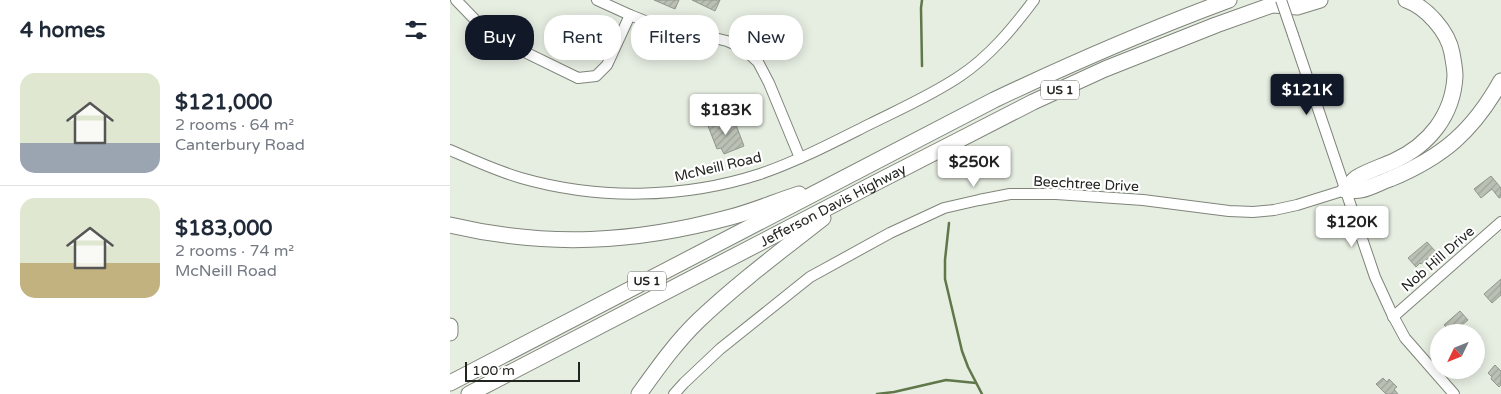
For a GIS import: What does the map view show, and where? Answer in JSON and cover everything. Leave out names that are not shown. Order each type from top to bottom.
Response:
[{"type":"highway","name":"Jefferson Davis Highway","points":[[450,383],[994,100],[1071,63],[1229,0]]},
{"type":"highway","points":[[1280,2],[1297,7],[1320,0]]},
{"type":"highway","points":[[1345,190],[1356,178],[1419,147],[1438,127],[1451,102],[1455,74],[1451,47],[1437,22],[1415,3],[1406,0]]},
{"type":"highway","name":"Jefferson Davis Highway","points":[[470,394],[1033,102],[1104,69],[1216,24],[1280,2]]},
{"type":"highway","points":[[1345,190],[1360,191],[1408,171],[1448,148],[1462,135],[1489,103],[1501,81]]},
{"type":"highway","points":[[450,225],[498,235],[537,240],[626,238],[664,232],[734,216],[843,179]]},
{"type":"highway","points":[[639,394],[662,362],[698,321],[763,265],[855,194]]},
{"type":"highway","points":[[450,326],[450,333]]},
{"type":"street","points":[[456,0],[494,37],[578,78],[596,76],[606,65],[630,15]]},
{"type":"street","points":[[597,0],[675,33],[710,37],[727,41],[743,48],[758,62],[769,83],[800,158]]},
{"type":"street","name":"McNeill Road","points":[[450,150],[521,178],[569,188],[617,194],[669,193],[758,174],[800,158],[961,76],[988,53],[1014,26],[1034,0]]},
{"type":"street","points":[[1280,2],[1293,35],[1375,277],[1393,317],[1406,338],[1454,394]]},
{"type":"street","name":"Beechtree Drive","points":[[674,394],[720,349],[810,277],[890,233],[944,208],[1010,194],[1056,194],[1143,200],[1229,211],[1252,212],[1297,205],[1345,190]]},
{"type":"street","name":"Nob Hill Drive","points":[[1393,317],[1501,222]]},
{"type":"building","points":[[654,0],[679,0],[675,9]]},
{"type":"building","points":[[692,0],[720,0],[715,11]]},
{"type":"building","points":[[733,117],[744,146],[724,154],[721,148],[717,149],[708,126]]},
{"type":"building","points":[[1491,176],[1501,188],[1501,197],[1499,198],[1492,189],[1481,198],[1474,189]]},
{"type":"building","points":[[1427,242],[1436,252],[1416,267],[1408,258]]},
{"type":"building","points":[[1501,279],[1501,295],[1492,303],[1484,294]]},
{"type":"building","points":[[1460,311],[1468,320],[1463,324],[1445,324]]},
{"type":"building","points":[[1495,365],[1501,371],[1501,385],[1499,387],[1488,373]]},
{"type":"building","points":[[1383,378],[1387,382],[1389,379],[1397,387],[1394,389],[1398,394],[1386,394],[1376,384]]},
{"type":"waterway","points":[[922,0],[922,66]]},
{"type":"waterway","points":[[949,223],[945,279],[962,351],[982,394]]},
{"type":"waterway","points":[[877,394],[946,380],[976,383]]}]
